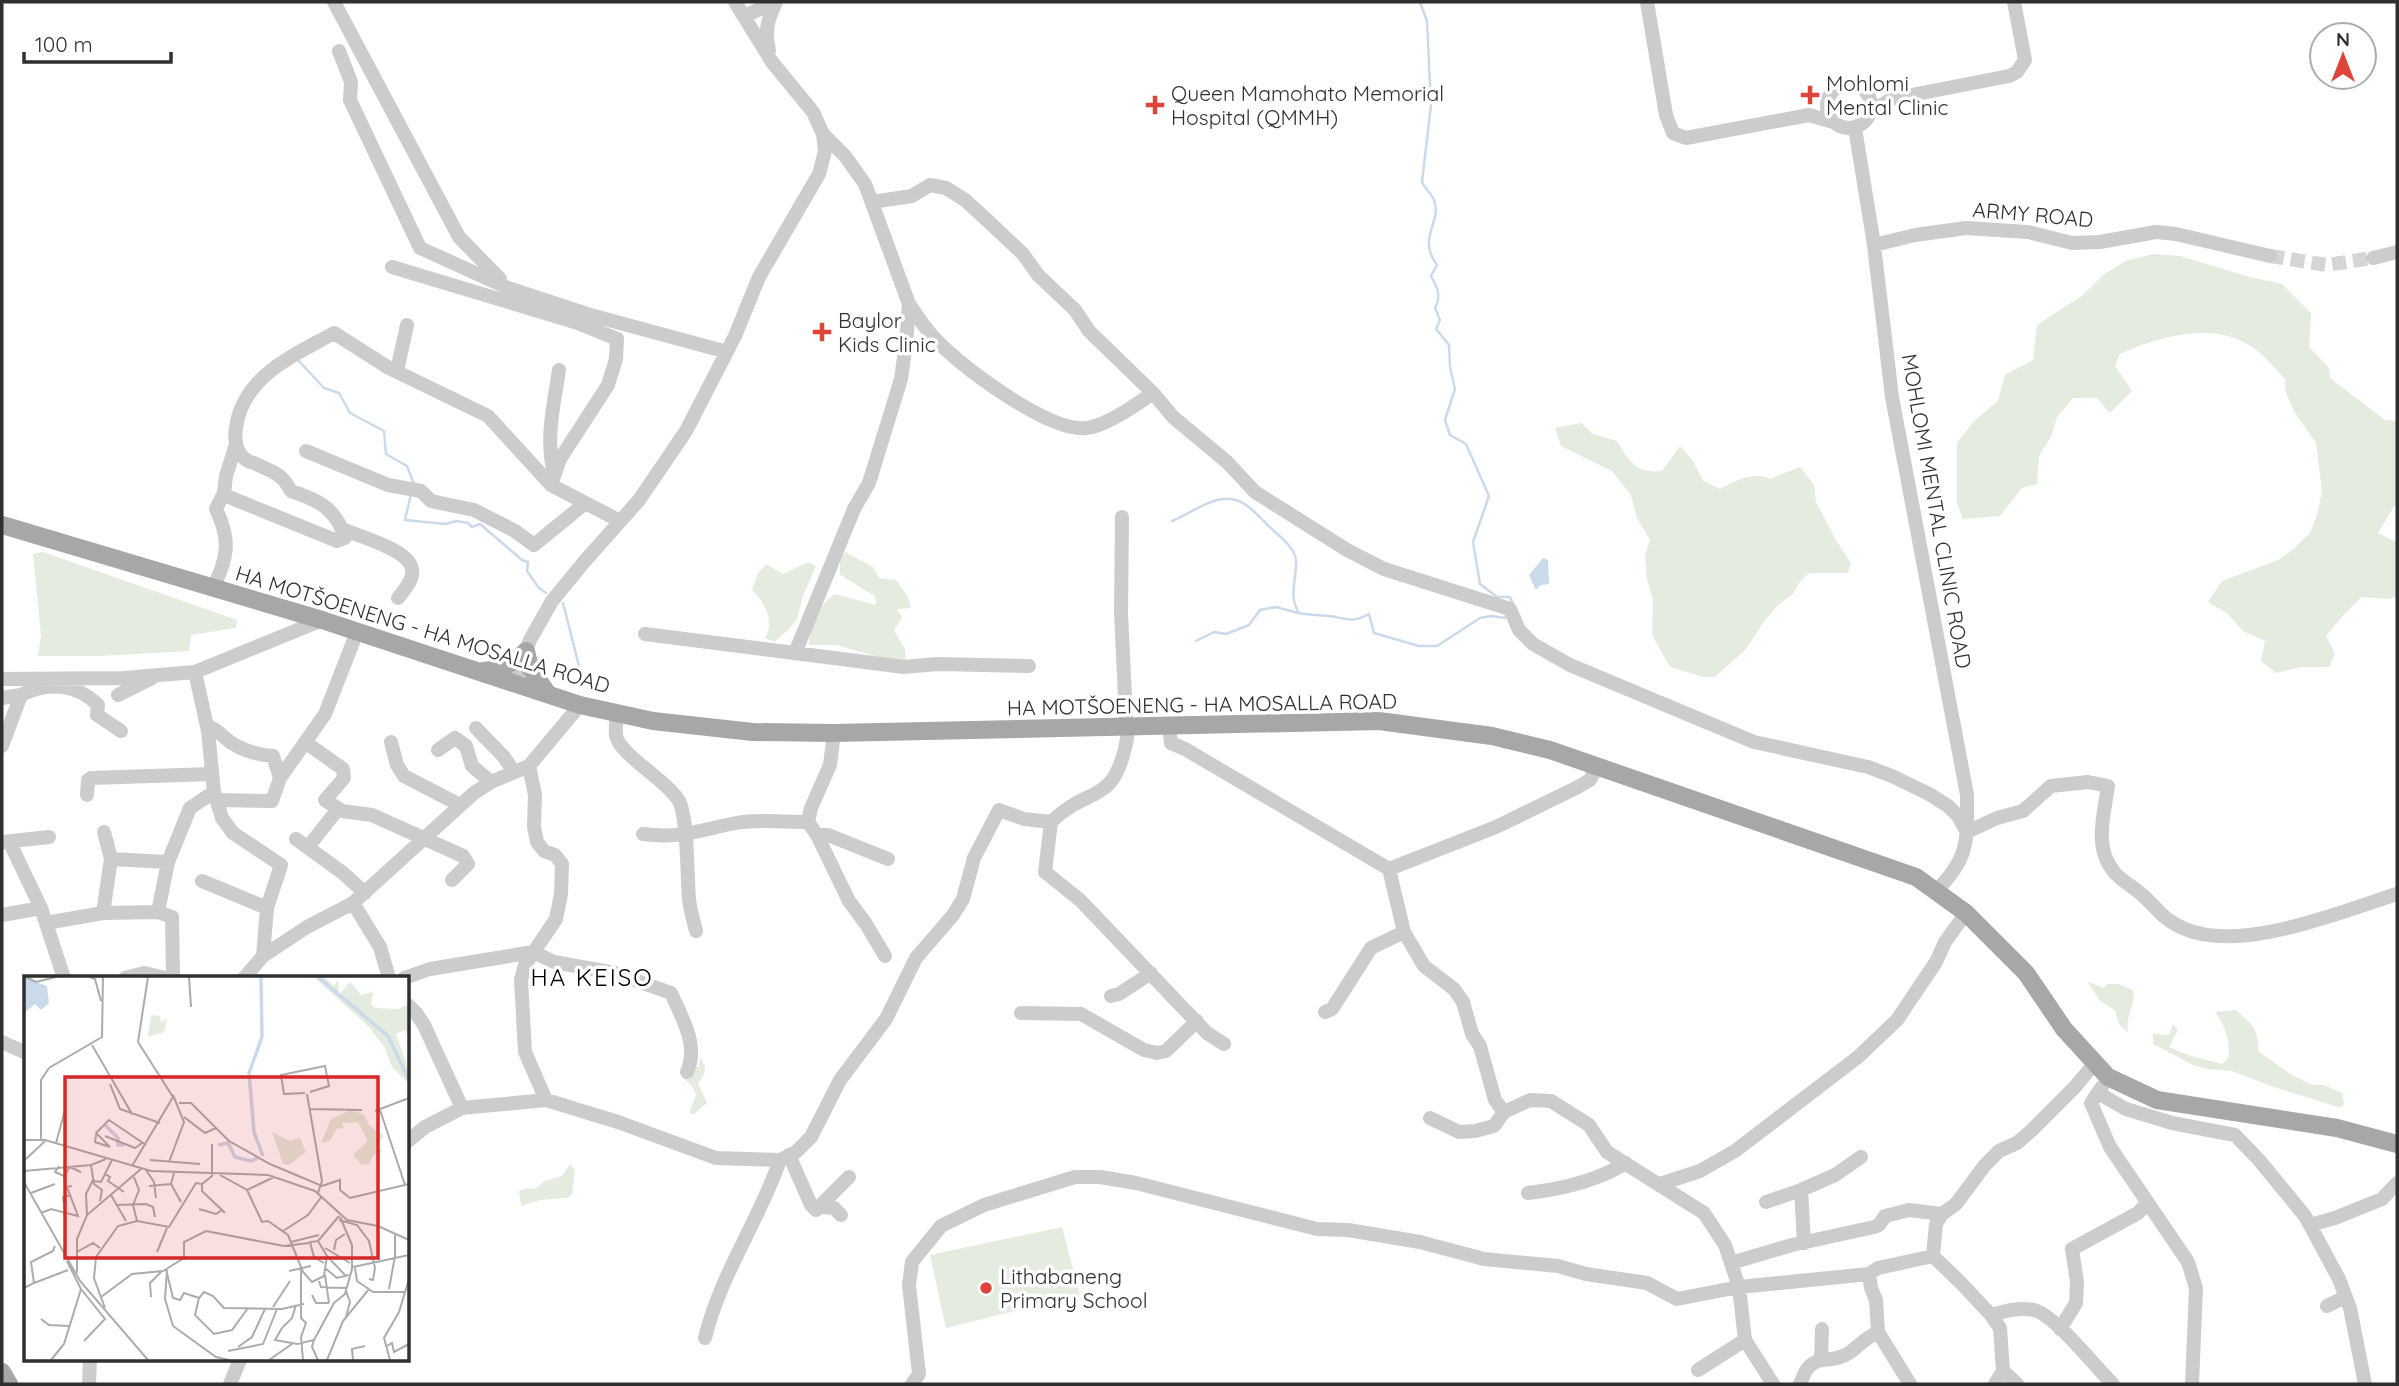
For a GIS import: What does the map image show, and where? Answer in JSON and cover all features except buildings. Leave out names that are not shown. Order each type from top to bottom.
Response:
[{"type":"main road","name":"HA MOTŠOENENG - HA MOSALLA ROAD","points":[[2,525],[322,620],[580,705],[653,720],[753,732],[834,733],[1379,721],[1492,736],[1550,750],[1916,877],[1966,914],[2026,974],[2064,1029],[2108,1077],[2157,1100],[2337,1128],[2397,1144]]},
{"type":"main road","points":[[480,671],[505,667],[526,651]]},
{"type":"main road","points":[[526,651],[530,668],[549,694]]},
{"type":"main road","points":[[2,1372],[9,1384]]},
{"type":"street","points":[[334,2],[459,237],[508,288]]},
{"type":"street","points":[[514,682],[530,640],[552,601],[639,500],[686,431],[727,352],[759,277],[819,174],[825,151],[823,134],[813,112],[772,62],[735,2]]},
{"type":"street","points":[[744,16],[776,2]]},
{"type":"street","points":[[772,62],[765,37],[776,2]]},
{"type":"street","points":[[1647,2],[1667,122],[1669,129],[1678,137],[1686,138],[1810,115],[1843,128],[1855,128],[1868,119],[1871,112],[1872,104],[1865,90],[1851,83],[1836,87],[1827,100],[1833,122]]},
{"type":"street","points":[[1871,112],[1891,99],[2009,76],[2017,72],[2025,60],[2014,2]]},
{"type":"street","points":[[339,51],[351,82],[350,100],[420,248],[508,288],[587,314],[727,352]]},
{"type":"street","name":"MOHLOMI MENTAL CLINIC ROAD","points":[[1855,128],[1874,244],[1892,397],[1968,795],[1963,856],[1949,879],[1935,892]]},
{"type":"street","points":[[823,134],[852,165],[865,184],[909,304],[941,346],[965,365],[1024,406],[1070,427],[1088,428],[1102,423],[1153,393]]},
{"type":"street","points":[[872,202],[912,196],[930,185],[946,188],[965,200],[1023,254],[1038,275],[1075,310],[1089,331],[1153,393],[1173,417],[1227,463],[1255,492],[1348,550],[1384,569],[1510,609],[1519,630],[1533,645],[1570,665],[1754,742],[1868,767],[1892,776],[1948,806],[1958,816],[1967,832],[1997,818],[2023,811],[2051,786],[2088,782],[2108,786],[2101,845],[2108,864],[2116,874],[2142,894],[2160,915],[2184,929],[2211,938],[2235,938],[2274,931],[2397,894]]},
{"type":"street","name":"ARMY ROAD","points":[[1874,244],[1915,234],[1966,228],[2028,232],[2072,243],[2100,242],[2156,232],[2176,234],[2270,256]]},
{"type":"street","points":[[2373,258],[2397,252]]},
{"type":"street","points":[[392,267],[578,323],[617,339],[616,359],[608,385],[560,459],[553,480]]},
{"type":"street","points":[[795,653],[854,509],[870,483],[901,379],[909,304]]},
{"type":"street","points":[[397,371],[407,325]]},
{"type":"street","points":[[213,588],[222,571],[228,542],[216,509],[224,493],[226,476],[236,444],[235,430],[244,398],[277,365],[334,334],[397,371],[488,416],[553,480],[584,504],[620,521]]},
{"type":"street","points":[[553,480],[550,439],[559,370]]},
{"type":"street","points":[[224,493],[337,541],[345,538],[342,529],[323,503],[291,491],[284,478],[243,458],[236,444]]},
{"type":"street","points":[[306,451],[388,485],[421,491],[431,501],[474,510],[515,531],[534,545],[584,504]]},
{"type":"street","points":[[1122,517],[1121,613],[1127,739],[1124,756],[1120,770],[1110,784],[1097,795],[1065,808],[1051,822],[1045,872],[1080,900],[1208,1033],[1224,1044]]},
{"type":"street","points":[[342,529],[394,550],[407,559],[413,569],[411,580],[398,598]]},
{"type":"street","points":[[2,679],[103,679],[195,672],[322,620]]},
{"type":"street","points":[[159,912],[168,862],[190,808],[216,796],[272,801],[280,778],[325,714],[357,632]]},
{"type":"street","points":[[645,634],[904,667],[937,664],[1028,666]]},
{"type":"street","points":[[195,672],[222,818],[233,833],[281,865],[267,908],[263,956]]},
{"type":"street","points":[[118,695],[158,675]]},
{"type":"street","points":[[2,698],[21,695],[35,688],[72,688],[88,695],[99,705],[97,715],[121,732]]},
{"type":"street","points":[[2,746],[21,695]]},
{"type":"street","points":[[246,976],[263,956],[307,927],[353,903],[460,805],[491,782],[529,766],[580,705]]},
{"type":"street","points":[[617,713],[616,736],[621,747],[664,782],[680,803],[689,901],[696,931]]},
{"type":"street","points":[[207,726],[219,730],[233,744],[259,755],[273,756],[280,778]]},
{"type":"street","points":[[1169,726],[1171,743],[1389,869],[1404,932],[1424,967],[1454,989],[1463,1002],[1472,1034],[1480,1046],[1495,1100],[1504,1112]]},
{"type":"street","points":[[475,728],[504,757],[514,772]]},
{"type":"street","points":[[834,733],[830,765],[811,807],[808,822],[849,901],[885,956]]},
{"type":"street","points":[[438,750],[455,738],[466,746],[472,766],[491,782]]},
{"type":"street","points":[[306,742],[343,769],[344,778],[325,800],[338,809],[372,815],[463,856],[468,864],[452,880]]},
{"type":"street","points":[[391,742],[397,765],[404,776],[460,805]]},
{"type":"street","points":[[529,766],[535,795],[534,827],[537,842],[544,851],[555,855],[562,864],[561,894],[556,919],[544,940],[524,965],[521,980],[525,1052],[546,1100]]},
{"type":"street","points":[[1389,869],[1496,827],[1576,788],[1590,780],[1597,767]]},
{"type":"street","points":[[87,795],[88,780],[91,778],[212,774]]},
{"type":"street","points":[[338,809],[302,843],[365,893]]},
{"type":"street","points":[[705,1338],[711,1314],[726,1277],[784,1158],[811,1137],[840,1080],[886,1019],[916,958],[963,899],[974,858],[999,810],[1024,820],[1051,822]]},
{"type":"street","points":[[643,834],[685,836],[738,823],[808,822]]},
{"type":"street","points":[[103,913],[111,859],[104,832]]},
{"type":"street","points":[[817,835],[828,835],[888,859]]},
{"type":"street","points":[[49,837],[5,842],[41,908],[63,976]]},
{"type":"street","points":[[111,859],[168,862]]},
{"type":"street","points":[[202,881],[267,908]]},
{"type":"street","points":[[353,903],[380,947],[388,976]]},
{"type":"street","points":[[2,915],[41,908]]},
{"type":"street","points":[[46,923],[103,913],[159,912],[172,917],[173,976]]},
{"type":"street","points":[[1660,1184],[1700,1171],[1735,1151],[1858,1057],[1897,1020],[1936,962],[1945,942],[1966,914]]},
{"type":"street","points":[[1325,1012],[1332,1009],[1371,948],[1404,932]]},
{"type":"street","points":[[410,976],[430,969],[533,952],[554,962],[615,974],[671,993],[691,1046],[693,1059],[687,1072]]},
{"type":"street","points":[[1111,996],[1119,994],[1151,973]]},
{"type":"street","points":[[134,976],[155,976]]},
{"type":"street","points":[[410,1008],[424,1026],[462,1108]]},
{"type":"street","points":[[1021,1013],[1081,1014],[1144,1050],[1157,1053],[1166,1051],[1197,1021]]},
{"type":"street","points":[[2,1042],[24,1052]]},
{"type":"street","points":[[1995,1384],[2003,1371],[2000,1328],[1991,1315],[1933,1256],[1936,1224],[1942,1214],[1956,1204],[1985,1165],[1999,1151],[2017,1143],[2032,1130],[2095,1063]]},
{"type":"street","points":[[2108,1077],[2091,1102],[2110,1147],[2188,1262],[2196,1288],[2192,1384]]},
{"type":"street","points":[[2098,1093],[2126,1109],[2172,1123],[2235,1135],[2259,1160],[2310,1225],[2339,1279],[2355,1328],[2365,1384]]},
{"type":"street","points":[[410,1139],[425,1127],[462,1108],[546,1100],[618,1122],[716,1158],[784,1158]]},
{"type":"street","points":[[1430,1118],[1459,1132],[1475,1131],[1494,1126],[1504,1112],[1530,1100],[1550,1101],[1589,1125],[1607,1152],[1704,1213],[1725,1245],[1739,1287],[1745,1340],[1773,1384]]},
{"type":"street","points":[[1766,1202],[1801,1190],[1842,1171],[1861,1157]]},
{"type":"street","points":[[784,1158],[816,1210],[849,1177]]},
{"type":"street","points":[[1528,1193],[1548,1191],[1596,1178],[1626,1163]]},
{"type":"street","points":[[912,1384],[919,1374],[909,1285],[912,1262],[941,1226],[984,1205],[1075,1177],[1100,1177],[1136,1183],[1317,1229],[1348,1230],[1420,1242],[1484,1259],[1558,1266],[1586,1274],[1647,1283],[1677,1298],[1739,1287],[1870,1274],[1878,1268],[1933,1256]]},
{"type":"street","points":[[2310,1225],[2335,1219],[2382,1199],[2397,1183]]},
{"type":"street","points":[[1801,1190],[1804,1243]]},
{"type":"street","points":[[2060,1329],[2076,1303],[2077,1282],[2072,1249],[2137,1213],[2147,1203]]},
{"type":"street","points":[[821,1207],[828,1206],[841,1215]]},
{"type":"street","points":[[1731,1263],[1874,1227],[1879,1225],[1885,1216],[1909,1210],[1942,1214]]},
{"type":"street","points":[[1870,1274],[1871,1288],[1876,1300],[1878,1332],[1910,1384]]},
{"type":"street","points":[[2327,1306],[2344,1297]]},
{"type":"street","points":[[1991,1315],[2009,1309],[2036,1310],[2060,1329],[2113,1384]]},
{"type":"street","points":[[1821,1360],[1822,1329]]},
{"type":"street","points":[[1800,1384],[1806,1368],[1813,1362],[1853,1353],[1868,1337],[1878,1332]]},
{"type":"street","points":[[1698,1370],[1745,1340]]},
{"type":"street","points":[[89,1384],[90,1362]]},
{"type":"street","points":[[230,1384],[239,1362]]},
{"type":"street","points":[[2003,1371],[2017,1384]]},
{"type":"shaded area","points":[[2153,254],[2180,256],[2282,284],[2311,313],[2309,347],[2329,368],[2330,378],[2385,420],[2397,421],[2397,502],[2378,533],[2397,542],[2397,596],[2389,599],[2362,597],[2344,614],[2326,636],[2335,654],[2329,667],[2301,667],[2276,673],[2261,661],[2265,641],[2243,631],[2227,613],[2208,602],[2222,581],[2278,560],[2310,533],[2322,491],[2316,443],[2295,413],[2286,394],[2285,379],[2256,350],[2231,337],[2199,333],[2182,335],[2165,338],[2120,354],[2115,366],[2132,391],[2110,413],[2097,398],[2073,398],[2057,417],[2051,437],[2039,456],[2037,484],[2022,488],[2000,516],[1963,519],[1957,503],[1957,443],[1974,421],[1998,401],[2005,375],[2033,360],[2037,325],[2083,295],[2103,275],[2126,261]]},
{"type":"shaded area","points":[[1581,423],[1593,434],[1617,441],[1634,465],[1646,470],[1662,471],[1680,446],[1693,461],[1703,481],[1720,489],[1744,478],[1757,476],[1770,479],[1800,467],[1814,485],[1816,502],[1851,563],[1848,573],[1809,573],[1793,594],[1779,604],[1765,620],[1746,649],[1715,677],[1703,677],[1670,667],[1652,635],[1653,600],[1647,579],[1645,556],[1650,540],[1637,518],[1631,495],[1612,471],[1561,446],[1555,428]]},
{"type":"shaded area","points":[[43,552],[237,620],[236,628],[191,635],[189,651],[38,656],[41,635],[33,554]]},
{"type":"shaded area","points":[[845,552],[873,567],[879,578],[896,580],[908,597],[911,608],[897,609],[902,618],[894,630],[905,649],[906,661],[892,661],[837,645],[809,645],[816,617],[824,604],[835,594],[876,605],[875,596],[840,575],[840,559]]},
{"type":"shaded area","points":[[808,562],[816,566],[803,596],[797,619],[774,642],[765,638],[769,619],[761,600],[752,590],[757,575],[766,564],[783,574]]},
{"type":"shaded area","points":[[2087,981],[2104,988],[2107,984],[2119,984],[2133,990],[2128,1032],[2119,1023],[2115,1010],[2100,1001]]},
{"type":"shaded area","points":[[2236,1010],[2253,1027],[2258,1051],[2290,1074],[2312,1085],[2324,1085],[2342,1093],[2344,1104],[2341,1108],[2232,1071],[2193,1065],[2153,1044],[2153,1034],[2169,1035],[2173,1024],[2178,1030],[2169,1047],[2222,1064],[2229,1057],[2228,1044],[2224,1028],[2215,1012]]},
{"type":"shaded area","points":[[700,1058],[705,1070],[698,1083],[707,1103],[693,1115],[690,1112],[695,1092],[685,1079],[693,1065],[699,1067]]},
{"type":"shaded area","points":[[570,1164],[575,1170],[572,1194],[567,1198],[540,1200],[521,1206],[519,1191],[526,1188],[535,1189],[545,1181],[562,1176]]},
{"type":"shaded area","points":[[1062,1227],[1080,1295],[946,1328],[930,1255]]},
{"type":"water","points":[[1543,558],[1548,560],[1549,584],[1541,585],[1536,590],[1529,575]]},
{"type":"waterway","points":[[1420,2],[1427,21],[1431,105],[1422,182],[1436,208],[1429,238],[1431,255],[1437,265],[1431,276],[1438,296],[1435,308],[1440,320],[1436,329],[1449,345],[1455,389],[1445,420],[1450,435],[1466,444],[1489,496],[1473,542],[1480,584],[1497,597],[1510,597],[1513,604]]},
{"type":"waterway","points":[[298,360],[324,388],[339,393],[350,413],[384,431],[386,454],[407,466],[414,484]]},
{"type":"waterway","points":[[411,494],[405,520],[445,524],[457,521],[468,523],[472,527],[480,524],[522,560],[528,562],[527,571],[546,593]]},
{"type":"waterway","points":[[1172,521],[1218,500],[1237,500],[1246,505],[1284,540],[1293,552],[1296,560],[1294,600],[1299,613],[1349,620],[1369,614],[1374,633],[1419,646],[1437,646],[1480,618],[1506,616]]},
{"type":"waterway","points":[[563,603],[579,666]]},
{"type":"waterway","points":[[1196,641],[1214,632],[1226,634],[1249,625],[1260,610],[1276,607],[1298,613]]},
{"type":"tunnel","points":[[2270,256],[2327,265],[2373,258]]},
{"type":"place","name":"Mohlomi Mental Clinic","points":[[1810,95]]},
{"type":"place","name":"Queen Mamohato Memorial Hospital (QMMH)","points":[[1155,105]]},
{"type":"place","name":"Baylor Kids Clinic","points":[[822,332]]},
{"type":"place","name":"Lithabaneng Primary School","points":[[986,1288]]},
{"type":"district","name":"HA KEISO","points":[[592,977]]}]
